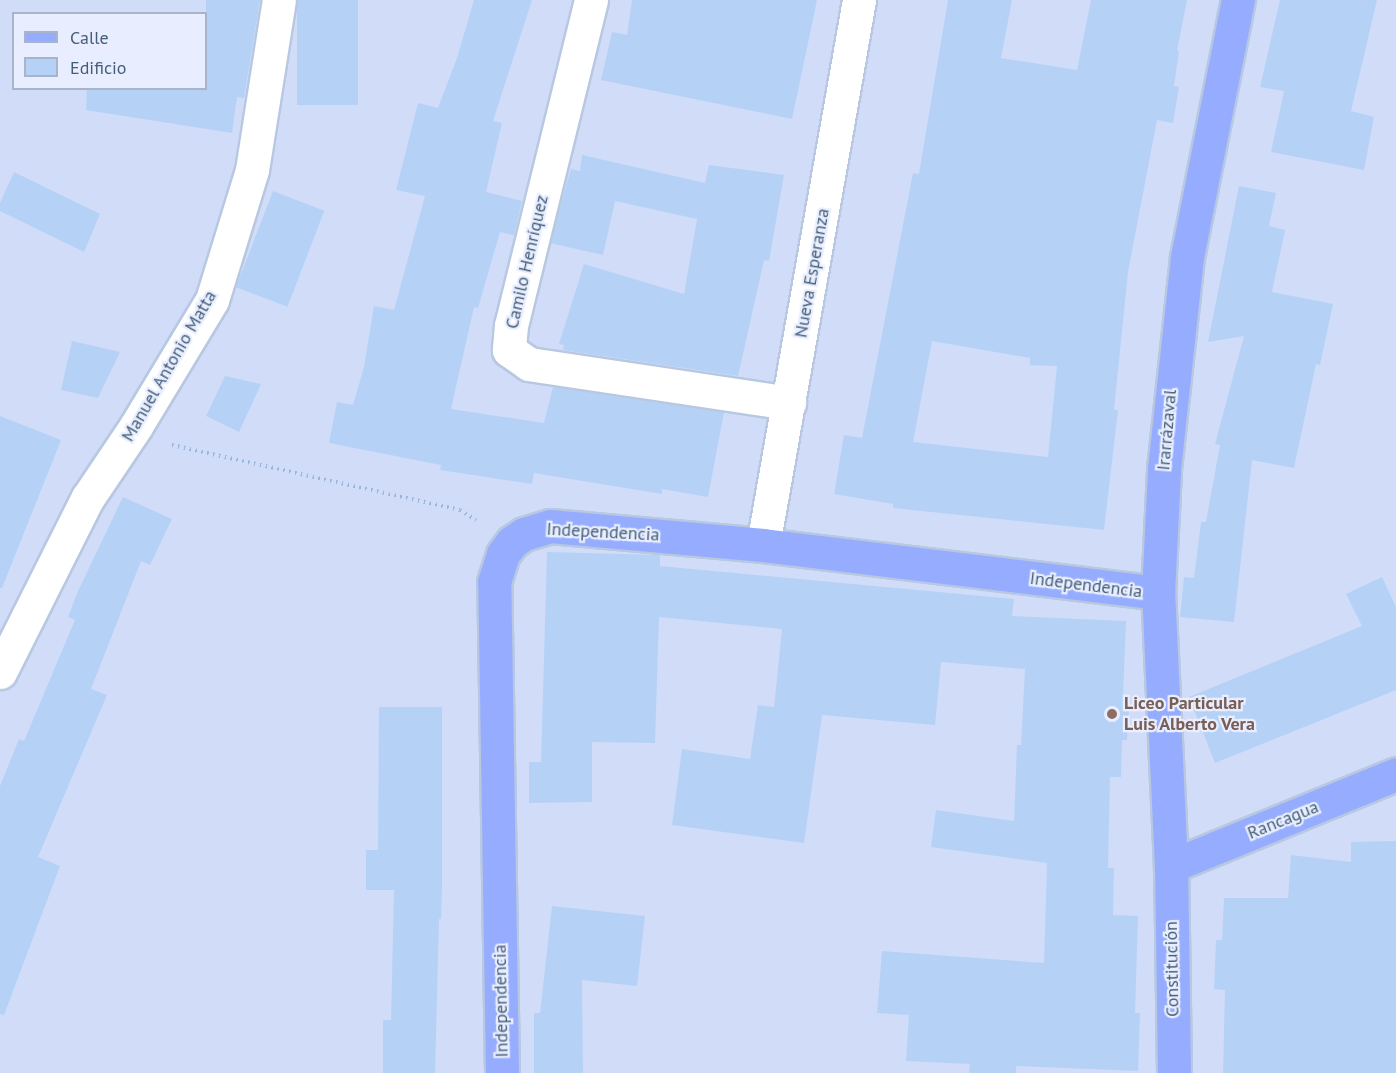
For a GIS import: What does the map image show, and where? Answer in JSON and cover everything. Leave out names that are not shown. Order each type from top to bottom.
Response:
[{"type":"main road","name":"Irarrázaval","points":[[1171,866],[1158,593],[1164,469],[1187,257],[1238,0]]},
{"type":"main road","name":"Independencia","points":[[502,1073],[494,582],[503,554],[512,542],[524,534],[550,526],[763,545],[1158,593]]},
{"type":"main road","name":"Rancagua","points":[[1171,866],[1396,774]]},
{"type":"main road","name":"Constitución","points":[[1171,866],[1174,1073]]},
{"type":"street","name":"Manuel Antonio Matta","points":[[0,672],[87,499],[136,426],[212,300],[252,170],[279,0]]},
{"type":"street","name":"Camilo Henríquez","points":[[591,0],[511,325],[509,350],[529,364],[789,403]]},
{"type":"street","name":"Nueva Esperanza","points":[[763,545],[859,0]]},
{"type":"path","points":[[136,426],[162,442],[460,510],[512,542]]},
{"type":"shaded area","points":[[0,0],[1396,0],[1396,1073],[0,1073]]},
{"type":"building","points":[[206,0],[260,0],[244,98],[237,97],[232,133],[86,110],[87,90],[207,90]]},
{"type":"building","points":[[297,0],[358,0],[358,105],[297,105]]},
{"type":"building","points":[[474,0],[532,0],[493,121],[502,123],[486,192],[522,201],[514,235],[500,232],[478,308],[474,307],[451,409],[544,423],[553,387],[724,412],[708,497],[662,489],[662,494],[534,473],[532,484],[440,470],[441,465],[329,443],[337,402],[353,405],[364,367],[374,306],[394,310],[425,196],[396,190],[418,103],[438,108],[457,58]]},
{"type":"building","points":[[632,0],[817,0],[792,119],[601,80],[612,32],[627,35]]},
{"type":"building","points":[[948,0],[1012,0],[1001,58],[1077,70],[1091,0],[1187,0],[1177,51],[1179,51],[1174,86],[1179,87],[1173,123],[1157,120],[1128,272],[1114,410],[1118,410],[1104,530],[893,508],[893,504],[834,494],[844,435],[862,438],[913,173],[919,174]],"holes":[[[932,341],[1030,358],[1030,365],[1057,366],[1048,457],[913,442]]]},
{"type":"building","points":[[1280,0],[1377,0],[1351,111],[1374,117],[1364,170],[1271,152],[1284,91],[1260,87]]},
{"type":"building","points":[[582,155],[705,183],[709,165],[784,175],[769,261],[764,260],[738,376],[563,350],[564,345],[559,344],[584,264],[684,294],[697,219],[615,201],[603,255],[550,243],[571,169],[580,171]]},
{"type":"building","points":[[14,172],[100,214],[84,252],[0,211],[0,203]]},
{"type":"building","points":[[1239,186],[1276,193],[1269,226],[1285,230],[1272,292],[1333,304],[1320,365],[1316,364],[1294,468],[1252,460],[1234,622],[1180,617],[1184,577],[1194,578],[1201,522],[1206,522],[1220,445],[1215,444],[1244,336],[1208,342]]},
{"type":"building","points":[[273,191],[324,211],[287,307],[236,287]]},
{"type":"building","points":[[72,341],[120,352],[98,398],[61,390]]},
{"type":"building","points":[[225,376],[261,384],[239,432],[206,416]]},
{"type":"building","points":[[0,416],[61,440],[2,588],[0,588]]},
{"type":"building","points":[[123,497],[172,519],[150,565],[141,561],[91,689],[107,695],[38,857],[60,866],[4,1015],[0,1014],[0,786],[19,739],[24,741],[75,620],[68,617],[78,591]]},
{"type":"building","points":[[547,552],[660,555],[660,566],[1014,599],[1012,616],[1126,621],[1123,696],[1130,696],[1127,740],[1122,740],[1121,777],[1110,777],[1108,868],[1114,868],[1113,915],[1138,916],[1135,1013],[1140,1013],[1138,1071],[1016,1066],[1016,1073],[969,1073],[970,1064],[906,1061],[909,1015],[877,1013],[882,951],[1044,963],[1047,863],[931,847],[936,810],[1014,821],[1017,745],[1021,745],[1025,669],[941,662],[935,725],[822,715],[804,843],[672,825],[682,749],[750,759],[758,705],[774,707],[782,629],[659,617],[655,743],[592,742],[592,802],[529,803],[529,762],[541,762]]},
{"type":"building","points":[[1382,577],[1396,607],[1396,690],[1215,763],[1189,697],[1362,626],[1346,594]]},
{"type":"building","points":[[379,707],[442,707],[442,890],[441,919],[439,919],[435,1073],[383,1073],[383,1020],[391,1020],[394,890],[366,890],[366,850],[378,850]]},
{"type":"building","points":[[1396,841],[1396,1073],[1223,1073],[1225,990],[1214,989],[1216,940],[1222,940],[1224,898],[1288,898],[1291,855],[1351,862],[1351,842]]},
{"type":"building","points":[[552,906],[645,916],[637,986],[582,980],[583,1073],[534,1073],[534,1013],[540,1013]]},
{"type":"place","name":"Liceo Particular Luis Alberto Vera","points":[[1112,714]]}]
